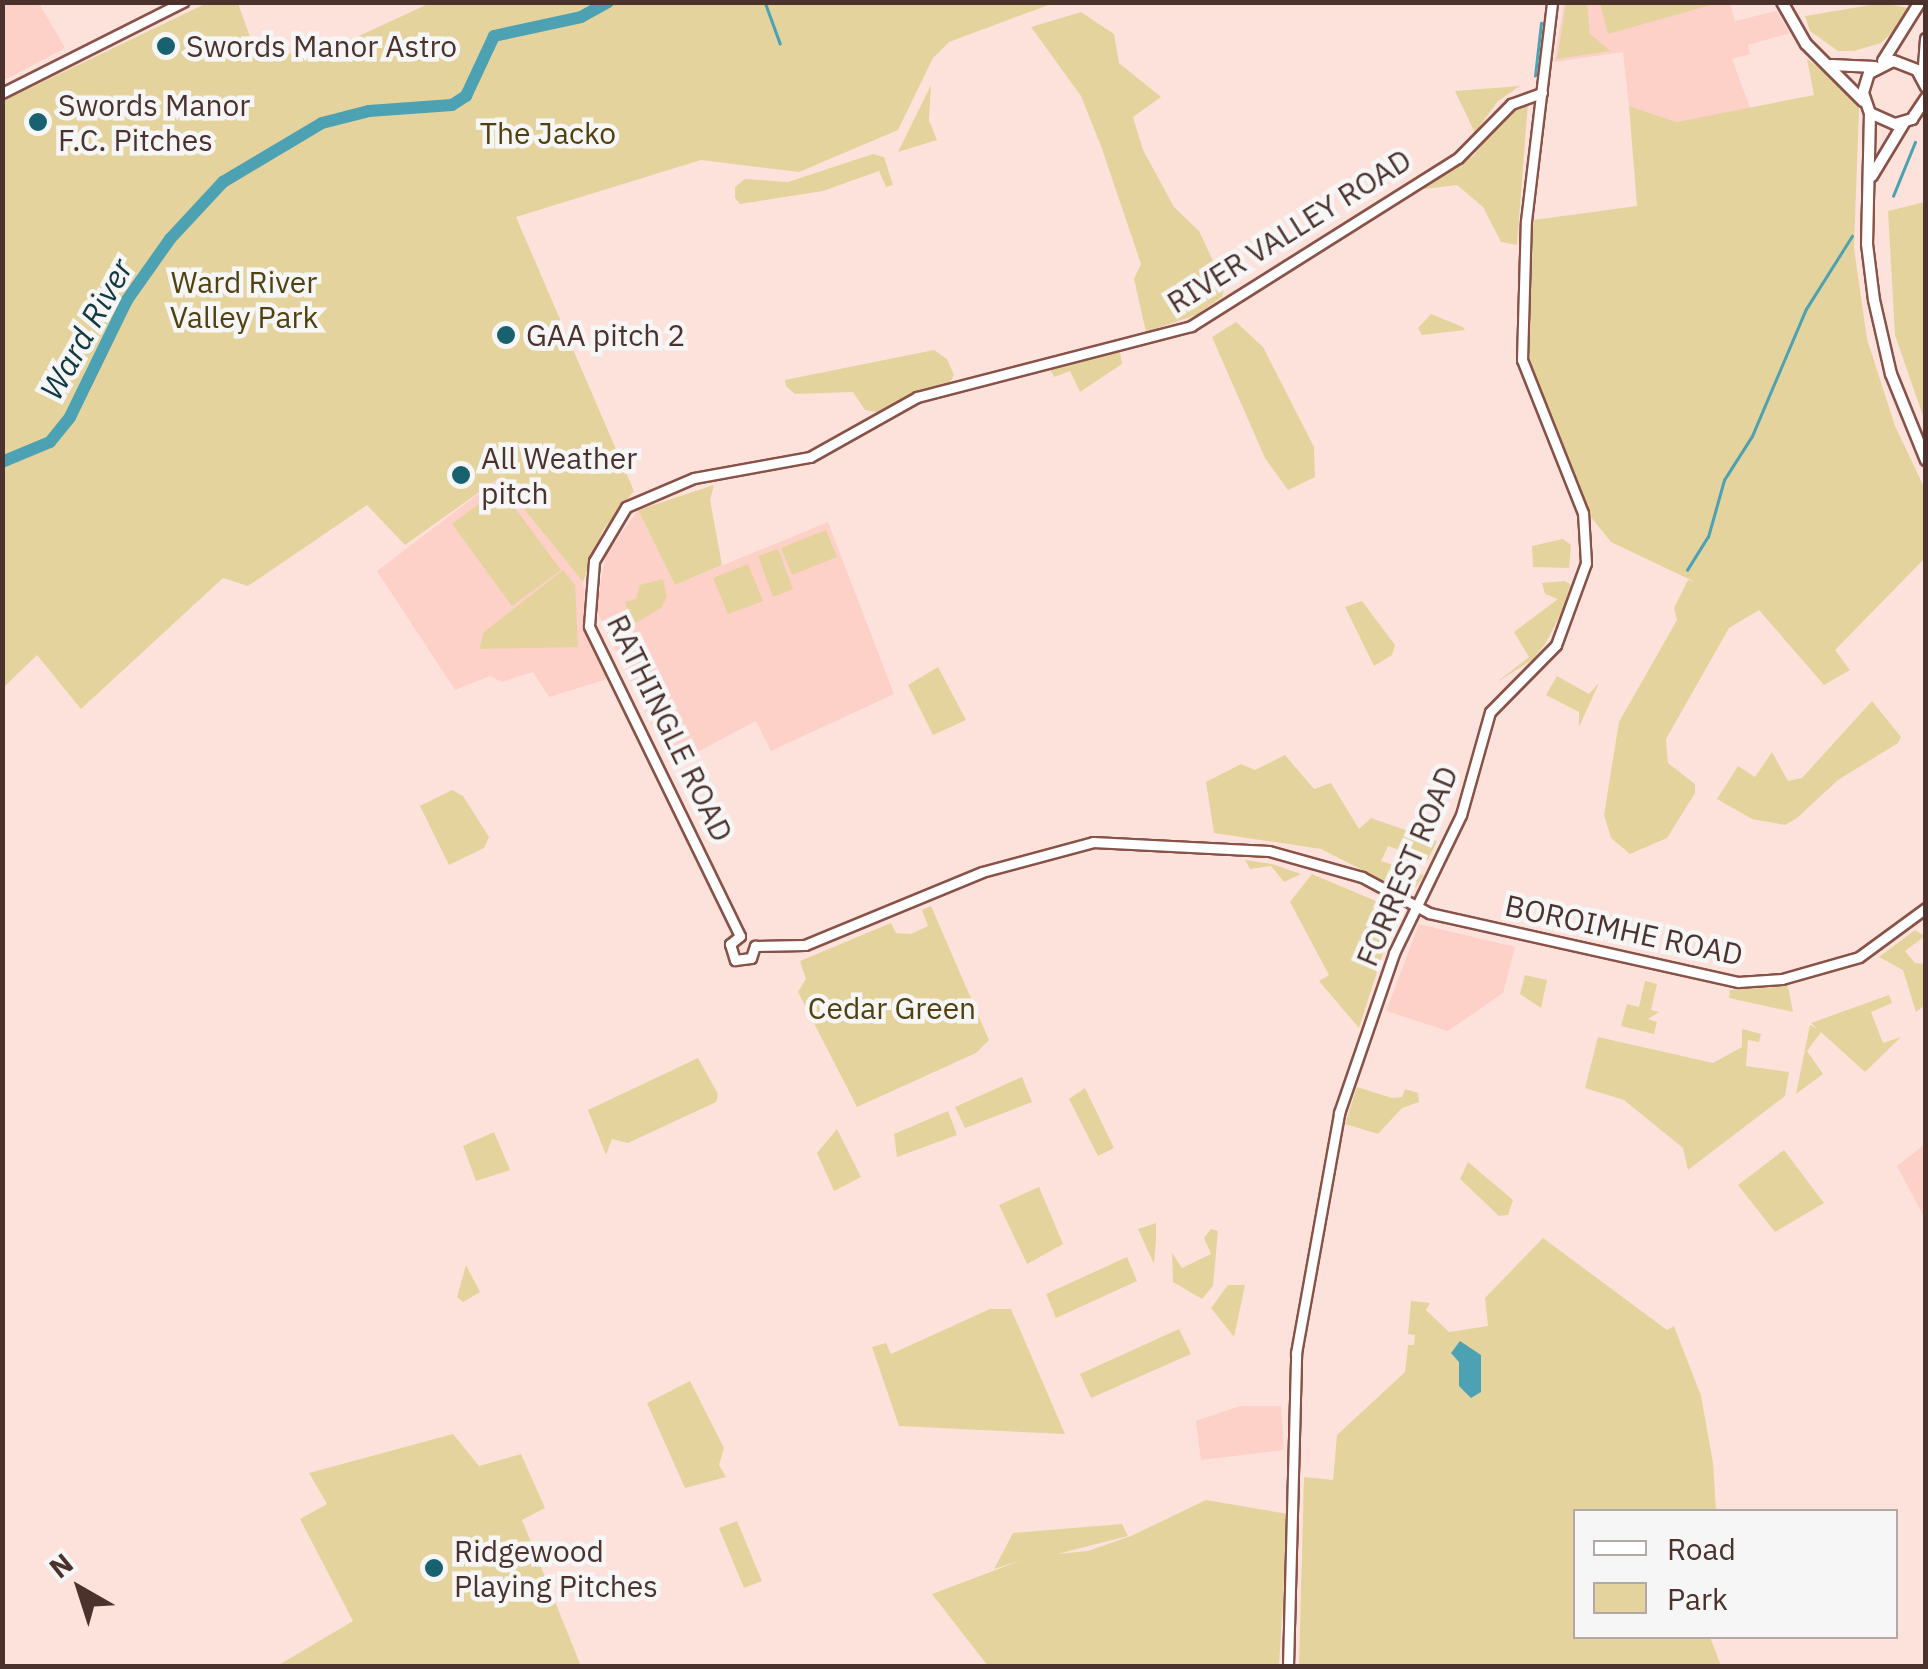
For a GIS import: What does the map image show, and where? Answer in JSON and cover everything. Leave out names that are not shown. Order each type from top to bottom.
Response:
[{"type":"main road","points":[[1782,2],[1798,33],[1870,113],[1867,244],[1878,324],[1926,460]]},
{"type":"main road","points":[[1864,102],[1865,80],[1902,39],[1920,2]]},
{"type":"main road","points":[[1925,83],[1926,39]]},
{"type":"main road","points":[[1830,65],[1904,62],[1925,83]]},
{"type":"main road","points":[[1870,182],[1904,123],[1923,110],[1926,98]]},
{"type":"main road","points":[[1870,113],[1886,123],[1904,123]]},
{"type":"street","points":[[2,93],[182,2]]},
{"type":"street","name":"FORREST ROAD","points":[[1288,1666],[1298,1326],[1339,1113],[1414,907],[1455,830],[1490,712],[1556,646],[1586,562],[1582,513],[1522,360],[1525,236],[1552,2]]},
{"type":"street","name":"RIVER VALLEY ROAD","points":[[868,423],[917,398],[1198,322],[1458,158],[1511,104],[1542,92]]},
{"type":"street","name":"RATHINGLE ROAD","points":[[755,946],[747,961],[735,960],[729,948],[740,936],[589,626],[590,575],[606,533],[641,496],[716,472],[810,457],[868,423]]},
{"type":"street","points":[[740,936],[755,946],[804,944],[982,872],[1093,842],[1269,851],[1362,877],[1414,907]]},
{"type":"street","name":"BOROIMHE ROAD","points":[[1414,907],[1526,938],[1738,982],[1782,979],[1859,957],[1926,908]]},
{"type":"shaded area","points":[[3,2],[39,3],[65,48],[3,81]]},
{"type":"shaded area","points":[[1564,3],[1730,3],[1735,21],[1776,11],[1790,33],[1748,45],[1750,54],[1732,59],[1751,110],[1677,122],[1629,106],[1623,52],[1554,62]]},
{"type":"shaded area","points":[[499,478],[583,582],[589,638],[607,679],[549,697],[533,672],[502,682],[490,676],[455,690],[377,571]]},
{"type":"shaded area","points":[[638,510],[675,585],[828,522],[894,694],[771,751],[756,721],[671,766],[596,609],[606,555]]},
{"type":"shaded area","points":[[1419,924],[1515,947],[1503,993],[1448,1031],[1386,1011]]},
{"type":"shaded area","points":[[1925,1144],[1925,1219],[1897,1166]]},
{"type":"shaded area","points":[[1240,1406],[1281,1406],[1284,1450],[1201,1460],[1196,1421]]},
{"type":"green space","points":[[1600,2],[1721,2],[1608,34],[1600,3]]},
{"type":"green space","name":"Ward River Valley Park","points":[[207,3],[238,3],[258,60],[346,42],[430,3],[1054,3],[949,42],[933,58],[898,130],[799,172],[701,160],[516,217],[634,491],[603,530],[583,582],[499,478],[405,545],[367,505],[248,586],[223,578],[81,709],[37,655],[3,688],[3,101]]},
{"type":"green space","points":[[1566,3],[1587,3],[1590,34],[1610,51],[1557,59]]},
{"type":"green space","points":[[1883,3],[1908,8],[1901,24],[1881,43],[1854,51],[1838,51],[1810,31],[1805,16]]},
{"type":"green space","points":[[1081,12],[1114,34],[1119,63],[1161,97],[1133,117],[1143,150],[1174,207],[1199,231],[1225,286],[1222,297],[1196,315],[1146,332],[1134,279],[1141,264],[1101,146],[1081,96],[1031,27]]},
{"type":"green space","points":[[1807,59],[1845,87],[1859,108],[1854,248],[1867,339],[1895,426],[1925,489],[1925,558],[1835,650],[1850,670],[1824,685],[1759,610],[1729,628],[1666,739],[1668,763],[1695,784],[1695,793],[1667,838],[1630,854],[1611,838],[1604,815],[1619,722],[1677,620],[1674,608],[1688,580],[1695,582],[1611,542],[1578,501],[1524,373],[1526,221],[1637,206],[1629,106],[1677,122],[1814,95]]},
{"type":"green space","points":[[931,85],[929,120],[937,140],[898,152]]},
{"type":"green space","points":[[1520,86],[1498,101],[1475,133],[1455,91]]},
{"type":"green space","points":[[1528,103],[1517,245],[1501,242],[1483,207],[1457,185],[1408,191],[1473,156],[1514,106]]},
{"type":"green space","points":[[873,154],[884,157],[893,185],[886,187],[879,171],[823,191],[740,204],[735,198],[735,187],[745,179],[788,182]]},
{"type":"green space","points":[[1926,202],[1925,422],[1895,335],[1888,211]]},
{"type":"green space","points":[[1431,314],[1465,330],[1422,335],[1418,328]]},
{"type":"green space","points":[[1236,322],[1263,347],[1314,447],[1315,477],[1288,490],[1265,458],[1212,337]]},
{"type":"green space","points":[[934,350],[947,359],[954,375],[949,384],[877,412],[865,410],[853,392],[795,394],[786,386],[785,380]]},
{"type":"green space","points":[[1120,352],[1122,364],[1080,392],[1070,371],[1054,377],[1050,369]]},
{"type":"green space","points":[[714,485],[710,500],[722,565],[675,585],[638,510]]},
{"type":"green space","points":[[500,488],[561,570],[512,606],[452,524]]},
{"type":"green space","points":[[826,530],[837,557],[792,575],[781,548]]},
{"type":"green space","points":[[1563,539],[1571,545],[1569,568],[1533,567],[1532,546]]},
{"type":"green space","points":[[778,549],[793,589],[773,597],[758,556]]},
{"type":"green space","points":[[748,564],[763,601],[728,614],[713,578]]},
{"type":"green space","points":[[563,570],[575,585],[578,647],[479,649],[484,632]]},
{"type":"green space","points":[[663,579],[667,597],[661,608],[632,625],[625,602],[636,599],[640,585]]},
{"type":"green space","points":[[1565,581],[1571,585],[1564,608],[1545,644],[1532,660],[1496,683],[1529,657],[1514,632],[1558,599],[1545,594],[1542,583]]},
{"type":"green space","points":[[1362,601],[1395,645],[1392,655],[1374,666],[1345,607]]},
{"type":"green space","points":[[938,667],[966,720],[933,735],[908,685]]},
{"type":"green space","points":[[1557,676],[1589,694],[1599,683],[1579,727],[1579,712],[1546,695]]},
{"type":"green space","points":[[1872,701],[1901,737],[1898,743],[1838,780],[1797,818],[1785,825],[1752,819],[1717,799],[1738,766],[1755,777],[1772,752],[1788,781],[1802,778]]},
{"type":"green space","points":[[1285,755],[1314,789],[1331,783],[1359,829],[1371,818],[1437,841],[1428,860],[1388,846],[1381,861],[1424,875],[1417,886],[1406,892],[1321,849],[1214,833],[1206,782],[1241,764],[1255,770]]},
{"type":"green space","points":[[452,790],[463,796],[489,837],[484,848],[449,865],[420,806]]},
{"type":"green space","points":[[1245,860],[1272,864],[1301,874],[1284,882],[1271,866],[1250,869]]},
{"type":"green space","points":[[1312,874],[1397,910],[1359,1028],[1319,981],[1329,975],[1290,902]]},
{"type":"green space","name":"Cedar Green","points":[[931,906],[989,1040],[976,1053],[857,1107],[798,992],[806,979],[800,961],[891,923],[896,933],[911,934],[928,926],[922,910]]},
{"type":"green space","points":[[1915,930],[1925,936],[1905,951],[1915,963],[1925,964],[1924,1006],[1916,1012],[1903,970],[1879,957]]},
{"type":"green space","points":[[1525,975],[1547,980],[1541,1008],[1520,994]]},
{"type":"green space","points":[[1645,981],[1657,984],[1651,1010],[1659,1012],[1648,1019],[1657,1022],[1654,1034],[1621,1026],[1627,1004],[1639,1007]]},
{"type":"green space","points":[[1788,986],[1793,1012],[1729,998],[1730,990]]},
{"type":"green space","points":[[1889,995],[1892,1003],[1871,1012],[1883,1043],[1901,1037],[1865,1072],[1811,1023]]},
{"type":"green space","points":[[1810,1025],[1822,1031],[1807,1051],[1823,1074],[1796,1094]]},
{"type":"green space","points":[[1742,1029],[1761,1034],[1759,1042],[1748,1040],[1746,1066],[1789,1072],[1785,1096],[1688,1170],[1683,1148],[1624,1100],[1585,1088],[1598,1037],[1713,1063],[1742,1047]]},
{"type":"green space","points":[[698,1058],[718,1094],[716,1102],[628,1143],[612,1139],[606,1155],[588,1110]]},
{"type":"green space","points":[[1022,1077],[1032,1102],[965,1128],[955,1107]]},
{"type":"green space","points":[[1357,1087],[1392,1098],[1402,1097],[1405,1089],[1418,1093],[1419,1102],[1402,1108],[1378,1134],[1345,1124]]},
{"type":"green space","points":[[1085,1088],[1114,1148],[1098,1156],[1069,1099]]},
{"type":"green space","points":[[948,1111],[957,1135],[897,1157],[894,1134]]},
{"type":"green space","points":[[837,1129],[861,1177],[834,1191],[817,1153]]},
{"type":"green space","points":[[494,1132],[510,1170],[476,1181],[463,1146]]},
{"type":"green space","points":[[1784,1150],[1824,1203],[1775,1232],[1738,1185]]},
{"type":"green space","points":[[1468,1162],[1513,1200],[1508,1215],[1499,1216],[1460,1179]]},
{"type":"green space","points":[[1039,1187],[1063,1244],[1027,1264],[999,1205]]},
{"type":"green space","points":[[1156,1223],[1156,1240],[1154,1264],[1138,1229]]},
{"type":"green space","points":[[1211,1229],[1218,1231],[1213,1286],[1202,1299],[1173,1282],[1172,1253],[1182,1268],[1211,1254],[1204,1238]]},
{"type":"green space","points":[[1543,1238],[1667,1330],[1674,1326],[1701,1396],[1713,1463],[1716,1509],[1573,1509],[1573,1639],[1711,1639],[1721,1666],[1299,1666],[1304,1477],[1333,1480],[1337,1435],[1405,1372],[1408,1345],[1414,1345],[1415,1335],[1408,1334],[1411,1301],[1430,1303],[1426,1310],[1449,1332],[1488,1326],[1485,1298]]},
{"type":"green space","points":[[1127,1257],[1137,1281],[1056,1318],[1046,1294]]},
{"type":"green space","points":[[466,1265],[480,1292],[463,1302],[457,1297]]},
{"type":"green space","points":[[1228,1285],[1245,1285],[1234,1337],[1211,1308]]},
{"type":"green space","points":[[990,1309],[1011,1309],[1065,1434],[899,1426],[872,1347],[886,1343],[891,1354]]},
{"type":"green space","points":[[1179,1329],[1191,1354],[1091,1398],[1080,1374]]},
{"type":"green space","points":[[690,1381],[724,1448],[719,1465],[726,1477],[685,1488],[647,1403]]},
{"type":"green space","name":"Ridgewood Playing Pitches","points":[[453,1434],[479,1466],[521,1454],[545,1508],[522,1520],[581,1666],[277,1666],[353,1621],[300,1519],[327,1504],[309,1473]]},
{"type":"green space","points":[[1206,1500],[1288,1514],[1279,1666],[988,1666],[932,1594],[1022,1560],[994,1569],[1013,1533],[1122,1524],[1128,1536],[1057,1554],[1088,1551],[1131,1536]]},
{"type":"green space","points":[[737,1521],[762,1581],[744,1588],[719,1528]]},
{"type":"water","points":[[1460,1341],[1481,1355],[1481,1392],[1471,1398],[1459,1386],[1459,1362],[1451,1353]]},
{"type":"waterway","name":"Ward River","points":[[2,462],[50,442],[70,417],[127,300],[170,239],[223,182],[322,123],[369,111],[452,105],[466,96],[494,36],[581,17],[608,2]]},
{"type":"waterway","points":[[765,2],[780,43]]},
{"type":"waterway","points":[[1535,76],[1541,23]]},
{"type":"waterway","points":[[1893,196],[1915,142]]},
{"type":"waterway","points":[[1687,570],[1708,537],[1724,480],[1752,436],[1806,309],[1852,236]]},
{"type":"place","name":"Swords Manor Astro","points":[[166,46]]},
{"type":"place","name":"Swords Manor F.C. Pitches","points":[[38,122]]},
{"type":"place","name":"GAA pitch 2","points":[[506,335]]},
{"type":"place","name":"All Weather pitch","points":[[461,475]]},
{"type":"place","name":"Ridgewood Playing Pitches","points":[[434,1568]]},
{"type":"park label","name":"The Jacko","points":[[548,133]]}]
